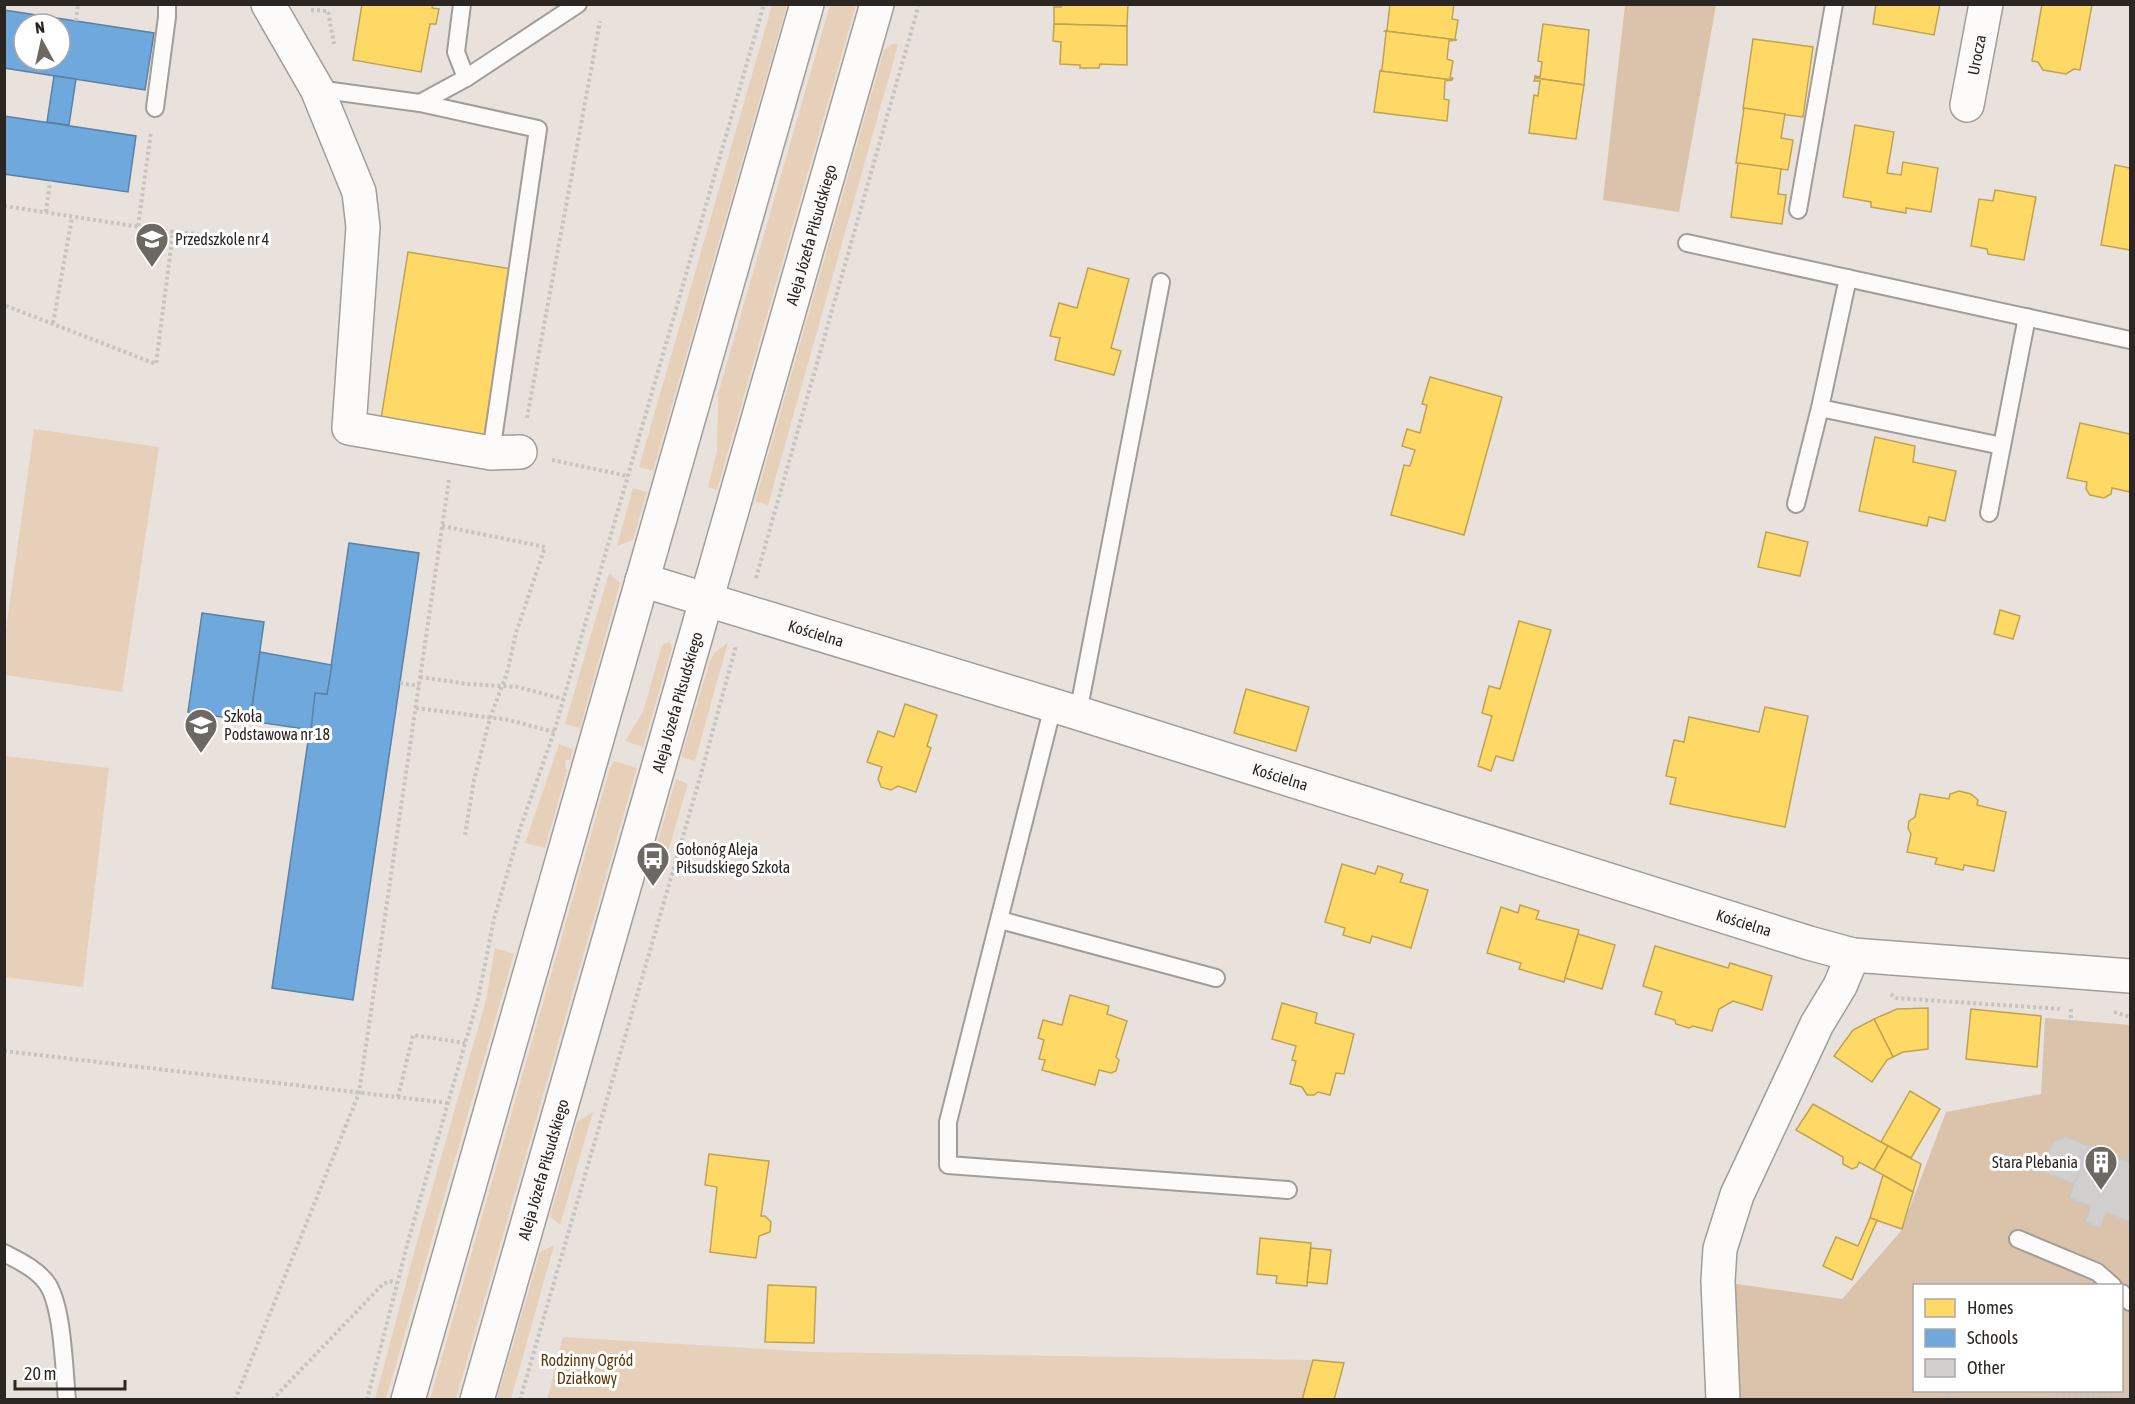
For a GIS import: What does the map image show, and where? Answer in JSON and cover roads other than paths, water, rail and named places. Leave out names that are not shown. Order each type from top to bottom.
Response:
[{"type":"street","points":[[268,4],[317,89],[359,192],[363,227],[349,428],[454,447],[521,455]]},
{"type":"street","points":[[408,1400],[807,4]]},
{"type":"street","name":"Aleja Józefa Piłsudskiego","points":[[477,1400],[877,4]]},
{"type":"street","name":"Urocza","points":[[1967,105],[1986,4]]},
{"type":"street","name":"Kościelna","points":[[642,580],[1798,940],[1853,955],[2130,976]]},
{"type":"street","points":[[1723,1400],[1718,1281],[1720,1249],[1737,1195],[1853,955]]},
{"type":"lane","points":[[155,108],[167,4]]},
{"type":"lane","points":[[462,4],[456,52],[466,78]]},
{"type":"lane","points":[[420,103],[466,78],[578,4]]},
{"type":"lane","points":[[1798,210],[1834,4]]},
{"type":"lane","points":[[317,89],[420,103],[538,129],[521,455]]},
{"type":"lane","points":[[1687,243],[2130,340]]},
{"type":"lane","points":[[1796,504],[1820,408],[1848,278]]},
{"type":"lane","points":[[1161,282],[1065,710],[1000,920],[948,1122],[948,1165],[1288,1190]]},
{"type":"lane","points":[[1989,513],[2027,317]]},
{"type":"lane","points":[[1820,408],[2002,446]]},
{"type":"lane","points":[[1000,920],[1216,978]]},
{"type":"lane","points":[[2018,1239],[2097,1272],[2111,1284]]},
{"type":"lane","points":[[4,1253],[33,1269],[47,1283],[58,1311],[67,1400]]},
{"type":"place","name":"Przedszkole nr 4","points":[[152,268]]},
{"type":"place","name":"Szkoła Podstawowa nr 18","points":[[201,754]]},
{"type":"place","name":"Gołonóg Aleja Piłsudskiego Szkoła","points":[[653,887]]},
{"type":"place","name":"Stara Plebania","points":[[2101,1191]]},
{"type":"park label","name":"Rodzinny Ogród Działkowy","points":[[587,1369]]}]
